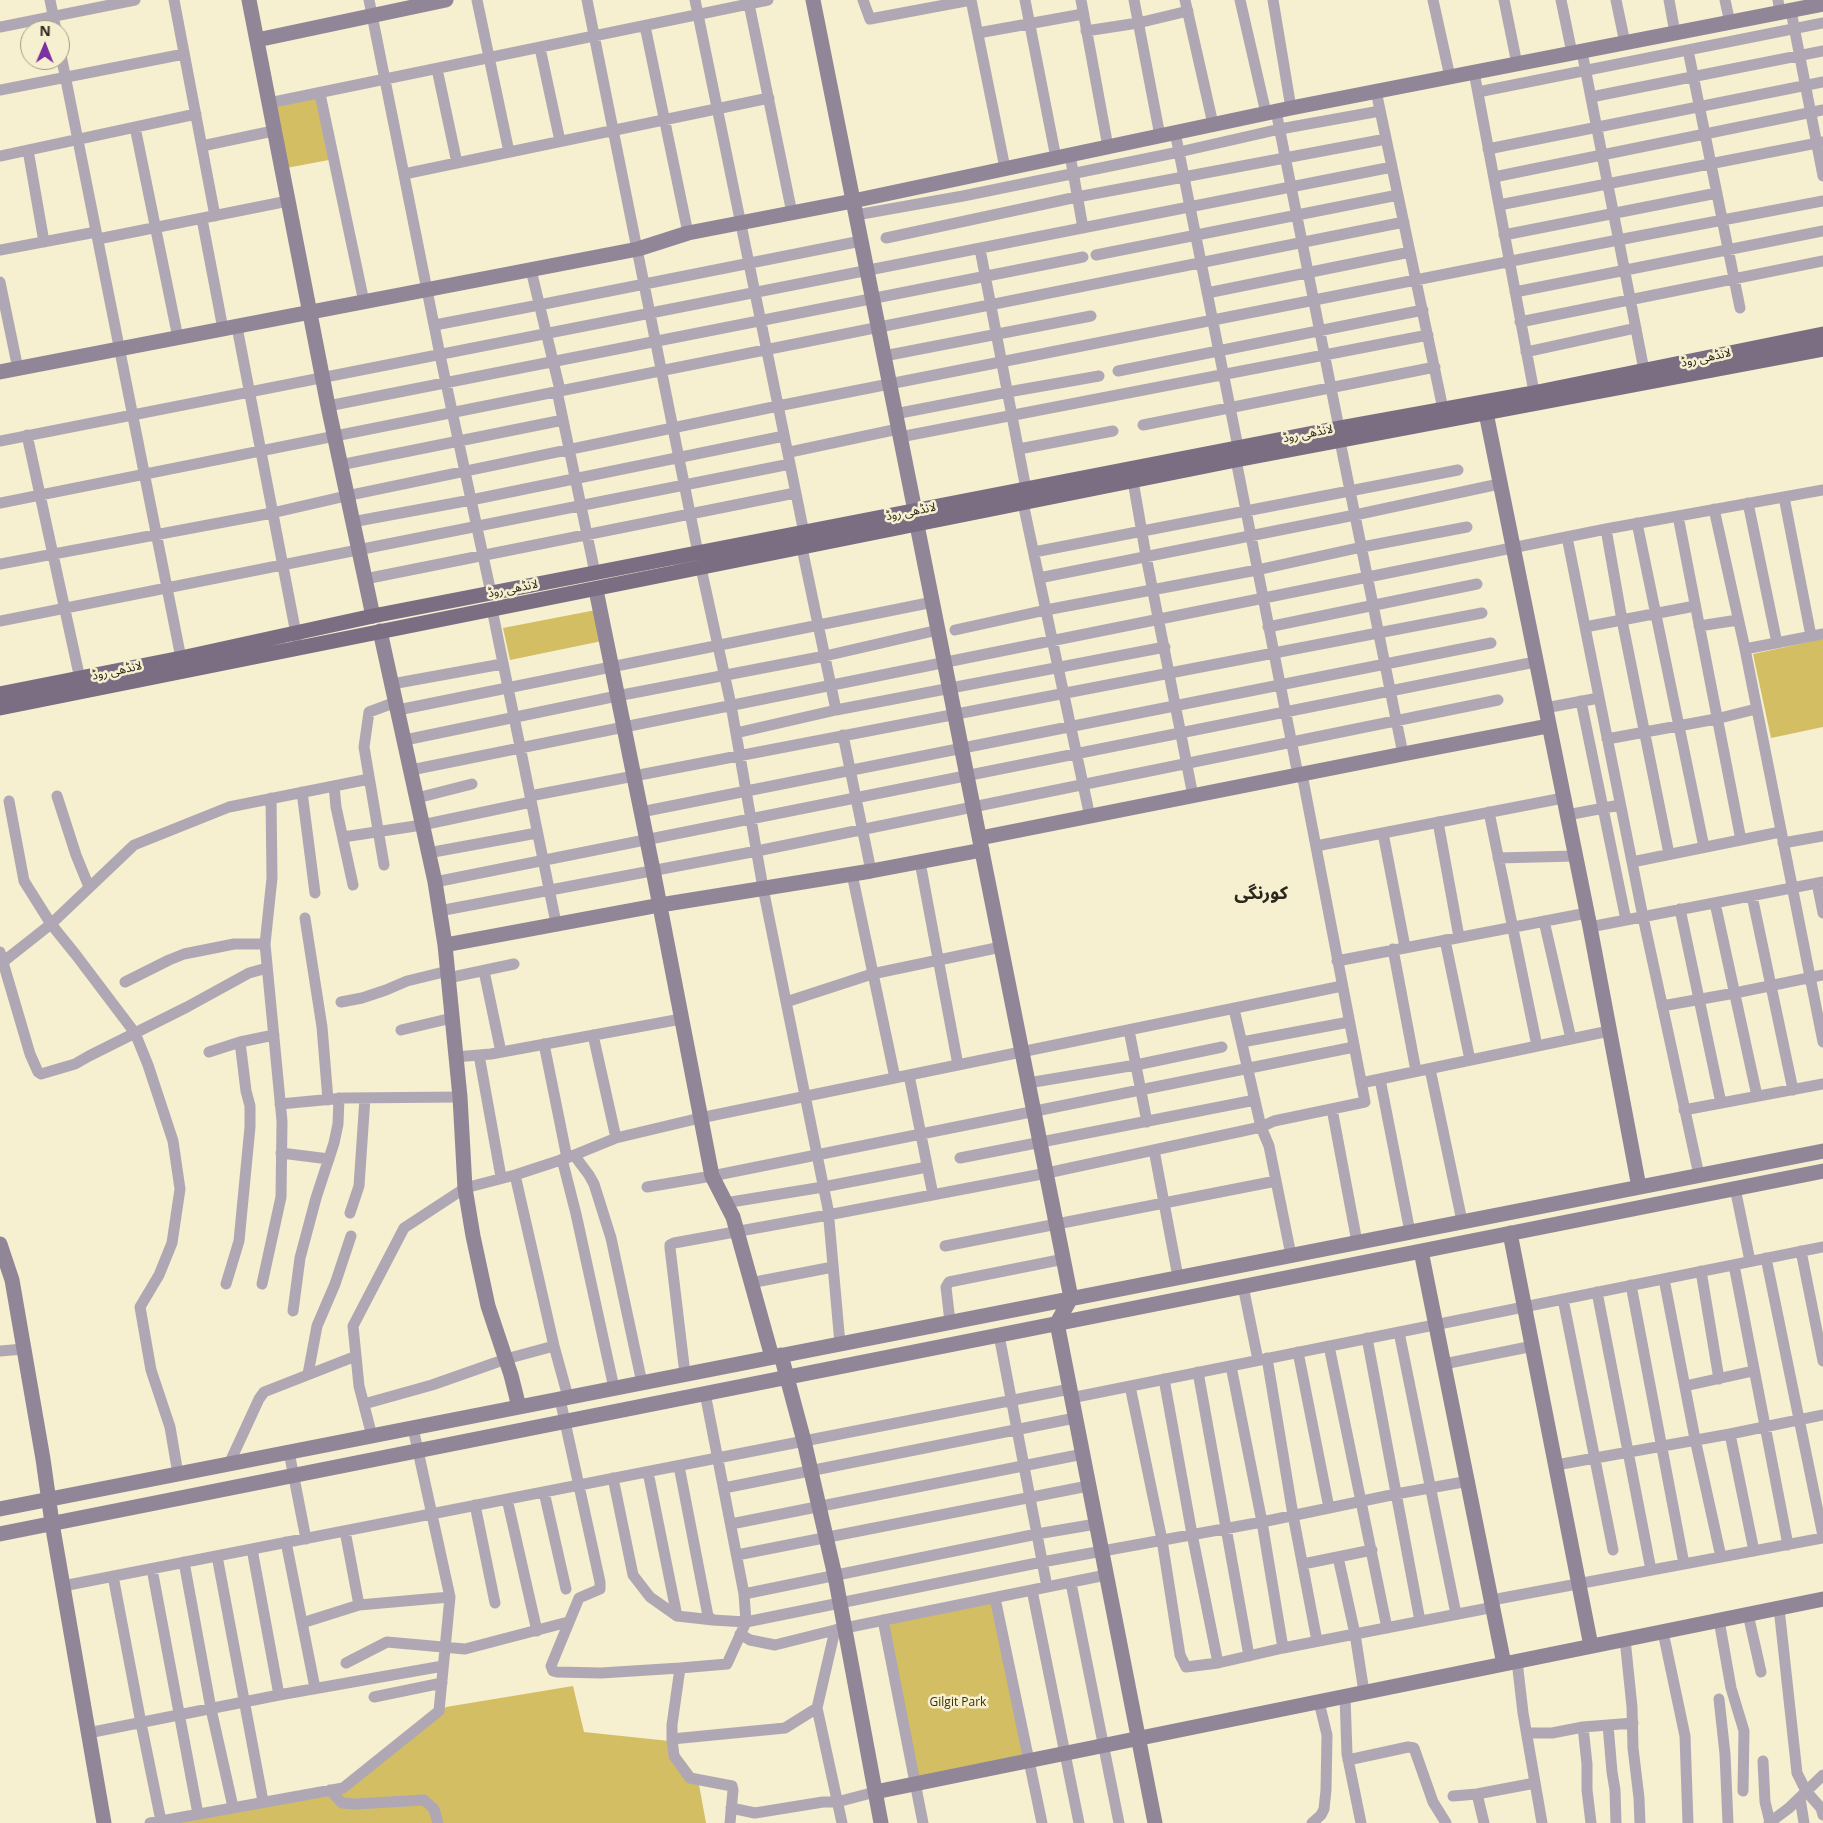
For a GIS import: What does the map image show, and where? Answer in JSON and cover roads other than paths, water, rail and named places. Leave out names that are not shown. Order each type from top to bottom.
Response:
[{"type":"main road","name":"لانڈھی روڈ","points":[[0,694],[181,658],[372,616],[595,573],[802,548],[916,518],[1339,434],[1443,409],[1823,334]]},
{"type":"main road","name":"لانڈھی روڈ","points":[[1339,434],[1486,413],[1823,348]]},
{"type":"main road","name":"لانڈھی روڈ","points":[[1025,496],[1133,481],[1237,454]]},
{"type":"main road","name":"لانڈھی روڈ","points":[[0,708],[380,631],[596,590],[804,533],[916,518]]},
{"type":"street","points":[[50,0],[54,20]]},
{"type":"street","points":[[0,27],[135,0]]},
{"type":"street","points":[[174,0],[216,216]]},
{"type":"street","points":[[249,0],[273,131],[372,616]]},
{"type":"street","points":[[369,0],[440,355],[491,593]]},
{"type":"street","points":[[257,40],[446,0]]},
{"type":"street","points":[[477,0],[509,152]]},
{"type":"street","points":[[586,0],[731,705],[764,888],[817,1155],[828,1215],[840,1344]]},
{"type":"street","points":[[695,0],[804,533]]},
{"type":"street","points":[[269,103],[438,70],[768,0]]},
{"type":"street","points":[[813,0],[1064,1259],[1071,1298],[1057,1324],[1155,1823]]},
{"type":"street","points":[[863,0],[870,19],[971,0],[1005,168]]},
{"type":"street","points":[[1025,0],[1063,156],[1073,173],[1083,228]]},
{"type":"street","points":[[1081,0],[1108,147]]},
{"type":"street","points":[[684,1374],[670,1245],[679,1241],[828,1215],[1046,1173],[1261,1127],[1274,1121],[1365,1102],[1316,846],[1291,741],[1262,598],[1246,512],[1230,407],[1179,152],[1167,134],[1138,23],[1134,0]]},
{"type":"street","points":[[1240,0],[1278,111]]},
{"type":"street","points":[[1273,0],[1280,129],[1403,754]]},
{"type":"street","points":[[1434,0],[1450,77]]},
{"type":"street","points":[[1504,0],[1517,64]]},
{"type":"street","points":[[1561,0],[1577,52],[1585,70],[1644,370]]},
{"type":"street","points":[[1616,0],[1625,43]]},
{"type":"street","points":[[1669,0],[1675,33]]},
{"type":"street","points":[[1725,0],[1730,23]]},
{"type":"street","points":[[749,4],[792,213]]},
{"type":"street","points":[[854,208],[1005,168],[1213,124],[1730,23],[1783,8],[1823,4]]},
{"type":"street","points":[[1086,31],[1138,23],[1187,6],[1213,124]]},
{"type":"street","points":[[1783,8],[1795,28],[1811,113],[1820,143],[1823,175]]},
{"type":"street","points":[[978,34],[1083,14]]},
{"type":"street","points":[[1478,92],[1823,23]]},
{"type":"street","points":[[645,26],[688,233]]},
{"type":"street","points":[[540,48],[560,141]]},
{"type":"street","points":[[1688,50],[1740,308]]},
{"type":"street","points":[[1590,97],[1823,52]]},
{"type":"street","points":[[0,90],[184,54]]},
{"type":"street","points":[[64,70],[181,658]]},
{"type":"street","points":[[438,70],[457,163]]},
{"type":"street","points":[[1474,72],[1534,392]]},
{"type":"street","points":[[1488,149],[1823,82]]},
{"type":"street","points":[[1376,91],[1443,409]]},
{"type":"street","points":[[320,94],[364,302]]},
{"type":"street","points":[[404,174],[769,98]]},
{"type":"street","points":[[1494,177],[1823,110]]},
{"type":"street","points":[[0,372],[638,249],[688,233],[792,213],[963,196],[1179,152],[1280,129],[1380,111]]},
{"type":"street","points":[[0,156],[196,114]]},
{"type":"street","points":[[135,127],[178,338]]},
{"type":"street","points":[[202,146],[273,131]]},
{"type":"street","points":[[886,238],[1077,197],[1386,139]]},
{"type":"street","points":[[1499,205],[1820,143]]},
{"type":"street","points":[[28,150],[44,242]]},
{"type":"street","points":[[0,440],[754,294],[1392,167]]},
{"type":"street","points":[[1504,235],[1717,193]]},
{"type":"street","points":[[1096,255],[1398,195]]},
{"type":"street","points":[[0,564],[272,513],[778,406],[1823,201]]},
{"type":"street","points":[[0,250],[44,242],[156,228],[288,202]]},
{"type":"street","points":[[202,219],[230,328],[249,392],[298,648]]},
{"type":"street","points":[[0,503],[1404,222]]},
{"type":"street","points":[[1515,292],[1823,231]]},
{"type":"street","points":[[435,325],[861,241]]},
{"type":"street","points":[[980,249],[1019,449],[1039,578],[1090,817]]},
{"type":"street","points":[[1207,292],[1410,252]]},
{"type":"street","points":[[328,406],[1083,258]]},
{"type":"street","points":[[1520,322],[1823,261]]},
{"type":"street","points":[[531,270],[553,362],[563,420],[595,573]]},
{"type":"street","points":[[0,282],[18,369]]},
{"type":"street","points":[[1118,371],[1422,310]]},
{"type":"street","points":[[884,356],[1092,316]]},
{"type":"street","points":[[1526,352],[1636,328]]},
{"type":"street","points":[[789,459],[792,450],[1012,416],[1428,335]]},
{"type":"street","points":[[1143,425],[1435,367]]},
{"type":"street","points":[[895,414],[1099,376]]},
{"type":"street","points":[[1486,413],[1588,920],[1639,1187]]},
{"type":"street","points":[[340,465],[563,420]]},
{"type":"street","points":[[1019,449],[1113,431]]},
{"type":"street","points":[[28,435],[80,679]]},
{"type":"street","points":[[352,522],[471,500],[784,436]]},
{"type":"street","points":[[0,621],[685,485],[789,459]]},
{"type":"street","points":[[1034,552],[1458,470]]},
{"type":"street","points":[[1133,481],[1193,796]]},
{"type":"street","points":[[1039,578],[1355,515],[1499,484]]},
{"type":"street","points":[[411,770],[1606,529],[1784,496],[1823,491]]},
{"type":"street","points":[[364,579],[795,494]]},
{"type":"street","points":[[1784,496],[1811,636]]},
{"type":"street","points":[[1748,503],[1777,643]]},
{"type":"street","points":[[1714,509],[1823,1042]]},
{"type":"street","points":[[1678,516],[1741,840]]},
{"type":"street","points":[[1638,523],[1704,848]]},
{"type":"street","points":[[955,630],[1046,610],[1468,527]]},
{"type":"street","points":[[1606,529],[1622,620],[1669,854]]},
{"type":"street","points":[[1567,537],[1620,806],[1699,1175]]},
{"type":"street","points":[[802,548],[836,710]]},
{"type":"street","points":[[1268,628],[1477,584]]},
{"type":"street","points":[[596,590],[660,905],[712,1176],[733,1217],[750,1283],[777,1356],[787,1377],[804,1441],[835,1576],[840,1602],[840,1629],[881,1823]]},
{"type":"street","points":[[384,865],[364,747],[369,712],[507,688],[933,602]]},
{"type":"street","points":[[1585,627],[1695,606]]},
{"type":"street","points":[[492,609],[556,923]]},
{"type":"street","points":[[343,837],[422,825],[633,776],[740,755],[1482,614]]},
{"type":"street","points":[[1699,626],[1738,620]]},
{"type":"street","points":[[405,740],[617,696],[825,656],[938,630]]},
{"type":"street","points":[[380,631],[405,740],[440,911],[460,1097],[466,1188],[473,1236],[488,1306],[506,1359],[519,1407]]},
{"type":"street","points":[[1744,649],[1823,634]]},
{"type":"street","points":[[641,812],[1491,643]]},
{"type":"street","points":[[736,733],[836,710],[1165,647]]},
{"type":"street","points":[[435,882],[1535,662]]},
{"type":"street","points":[[392,684],[502,664]]},
{"type":"street","points":[[1545,708],[1599,698]]},
{"type":"street","points":[[440,911],[757,850],[1498,700]]},
{"type":"street","points":[[1581,701],[1626,920]]},
{"type":"street","points":[[1607,739],[1716,719],[1756,709]]},
{"type":"street","points":[[445,945],[556,923],[920,862],[981,844],[1090,817],[1548,726]]},
{"type":"street","points":[[843,736],[871,871]]},
{"type":"street","points":[[267,968],[249,973],[75,1064],[41,1074],[38,1072],[30,1054],[2,957],[51,924],[134,845],[229,807],[369,780]]},
{"type":"street","points":[[417,798],[472,784]]},
{"type":"street","points":[[334,786],[336,807],[353,885]]},
{"type":"street","points":[[302,792],[315,893]]},
{"type":"street","points":[[57,796],[89,887]]},
{"type":"street","points":[[262,1284],[281,1197],[282,1153],[280,1104],[265,944],[272,878],[271,798]]},
{"type":"street","points":[[1316,846],[1563,798]]},
{"type":"street","points":[[9,801],[24,881],[51,924],[135,1033],[148,1064],[173,1141],[180,1189],[172,1243],[159,1275],[140,1307],[150,1370],[170,1427],[178,1474]]},
{"type":"street","points":[[1567,815],[1620,806]]},
{"type":"street","points":[[1489,812],[1537,1046]]},
{"type":"street","points":[[1438,822],[1459,937]]},
{"type":"street","points":[[428,854],[537,833]]},
{"type":"street","points":[[1383,833],[1405,947]]},
{"type":"street","points":[[1632,862],[1741,840],[1823,836]]},
{"type":"street","points":[[1498,858],[1575,856]]},
{"type":"street","points":[[920,862],[958,1065]]},
{"type":"street","points":[[852,874],[894,1078]]},
{"type":"street","points":[[1337,961],[1544,921],[1626,920],[1820,883],[1823,913]]},
{"type":"street","points":[[1752,896],[1793,1090]]},
{"type":"street","points":[[1715,903],[1757,1096]]},
{"type":"street","points":[[1680,910],[1721,1103]]},
{"type":"street","points":[[293,1311],[300,1258],[338,1124],[305,918]]},
{"type":"street","points":[[1544,921],[1571,1039]]},
{"type":"street","points":[[1445,940],[1470,1060]]},
{"type":"street","points":[[125,982],[184,954],[234,944],[265,944]]},
{"type":"street","points":[[786,1002],[872,974],[1002,947]]},
{"type":"street","points":[[1394,950],[1416,1071]]},
{"type":"street","points":[[341,1002],[362,998],[407,981],[448,974],[484,971],[514,964]]},
{"type":"street","points":[[484,971],[501,1052]]},
{"type":"street","points":[[1662,1006],[1735,994],[1823,975]]},
{"type":"street","points":[[372,1436],[359,1386],[353,1326],[404,1228],[466,1188],[568,1157],[616,1138],[700,1118],[1342,986]]},
{"type":"street","points":[[1234,1009],[1261,1127],[1269,1146],[1290,1255]]},
{"type":"street","points":[[401,1030],[452,1018]]},
{"type":"street","points":[[455,1057],[501,1052],[682,1018]]},
{"type":"street","points":[[1242,1042],[1349,1022]]},
{"type":"street","points":[[1129,1030],[1148,1122]]},
{"type":"street","points":[[1361,1083],[1609,1031]]},
{"type":"street","points":[[209,1052],[240,1042],[274,1035]]},
{"type":"street","points":[[593,1036],[616,1138]]},
{"type":"street","points":[[226,1284],[239,1241],[250,1127],[250,1106],[246,1091],[240,1042]]},
{"type":"street","points":[[544,1044],[568,1157],[576,1214],[614,1388]]},
{"type":"street","points":[[1028,1082],[1136,1065],[1222,1047]]},
{"type":"street","points":[[647,1187],[712,1176],[1354,1047]]},
{"type":"street","points":[[479,1055],[501,1178]]},
{"type":"street","points":[[1430,1069],[1462,1221]]},
{"type":"street","points":[[909,1075],[933,1195]]},
{"type":"street","points":[[1380,1079],[1410,1232]]},
{"type":"street","points":[[1684,1110],[1823,1084]]},
{"type":"street","points":[[280,1104],[333,1099],[460,1097]]},
{"type":"street","points":[[350,1213],[359,1186],[365,1098]]},
{"type":"street","points":[[960,1158],[1255,1100]]},
{"type":"street","points":[[1332,1109],[1357,1242]]},
{"type":"street","points":[[1154,1150],[1178,1277]]},
{"type":"street","points":[[0,1509],[1823,1151]]},
{"type":"street","points":[[282,1153],[329,1159]]},
{"type":"street","points":[[568,1157],[589,1175],[594,1184],[611,1238],[642,1382]]},
{"type":"street","points":[[725,1202],[823,1187],[927,1167]]},
{"type":"street","points":[[0,1534],[1823,1171]]},
{"type":"street","points":[[515,1174],[554,1346],[564,1398],[564,1422],[600,1582],[600,1588],[579,1598],[551,1666],[553,1671],[602,1673],[727,1664],[746,1622],[744,1594],[705,1393]]},
{"type":"street","points":[[945,1246],[1276,1181]]},
{"type":"street","points":[[1734,1188],[1750,1262]]},
{"type":"street","points":[[1510,1233],[1591,1646]]},
{"type":"street","points":[[308,1374],[317,1326],[335,1284],[351,1236]]},
{"type":"street","points":[[0,1244],[12,1280],[44,1459],[48,1499],[104,1823]]},
{"type":"street","points":[[63,1586],[1012,1400],[1130,1386],[1823,1247]]},
{"type":"street","points":[[1421,1251],[1493,1603],[1511,1662],[1527,1734],[1539,1822]]},
{"type":"street","points":[[1801,1251],[1823,1361]]},
{"type":"street","points":[[1130,1386],[1162,1540],[1182,1662],[1186,1666],[1192,1667],[1218,1663],[1317,1641],[1456,1614],[1493,1603],[1580,1584],[1823,1537],[1766,1258]]},
{"type":"street","points":[[950,1322],[946,1287],[950,1282],[1064,1259]]},
{"type":"street","points":[[1734,1265],[1788,1545]]},
{"type":"street","points":[[750,1283],[833,1267]]},
{"type":"street","points":[[1701,1271],[1719,1379]]},
{"type":"street","points":[[1664,1279],[1695,1439],[1721,1557]]},
{"type":"street","points":[[1631,1285],[1684,1564]]},
{"type":"street","points":[[1243,1286],[1263,1359],[1317,1641]]},
{"type":"street","points":[[1597,1292],[1651,1570]]},
{"type":"street","points":[[1563,1299],[1613,1550]]},
{"type":"street","points":[[1399,1332],[1456,1614]]},
{"type":"street","points":[[999,1335],[1047,1587]]},
{"type":"street","points":[[1367,1338],[1420,1621]]},
{"type":"street","points":[[364,1404],[432,1385],[506,1359],[554,1346]]},
{"type":"street","points":[[1330,1346],[1387,1628]]},
{"type":"street","points":[[1444,1364],[1533,1346]]},
{"type":"street","points":[[0,1351],[24,1349]]},
{"type":"street","points":[[1298,1352],[1329,1508]]},
{"type":"street","points":[[229,1464],[264,1392],[356,1356]]},
{"type":"street","points":[[1231,1366],[1262,1522],[1283,1648]]},
{"type":"street","points":[[1685,1386],[1753,1371]]},
{"type":"street","points":[[1198,1372],[1249,1656]]},
{"type":"street","points":[[1164,1379],[1218,1663]]},
{"type":"street","points":[[1556,1465],[1730,1434],[1823,1415]]},
{"type":"street","points":[[724,1488],[1075,1418]]},
{"type":"street","points":[[113,1576],[141,1723],[156,1822],[263,1801],[343,1788],[439,1711],[450,1596],[413,1428]]},
{"type":"street","points":[[1730,1434],[1754,1551]]},
{"type":"street","points":[[289,1452],[306,1539]]},
{"type":"street","points":[[731,1524],[1083,1454]]},
{"type":"street","points":[[679,1466],[708,1616],[713,1620]]},
{"type":"street","points":[[648,1472],[677,1616]]},
{"type":"street","points":[[614,1478],[633,1575],[650,1597],[677,1616],[746,1622],[1042,1562],[1262,1522],[1468,1481]]},
{"type":"street","points":[[737,1555],[1088,1486]]},
{"type":"street","points":[[544,1492],[566,1589]]},
{"type":"street","points":[[508,1499],[537,1631]]},
{"type":"street","points":[[475,1506],[495,1603]]},
{"type":"street","points":[[744,1594],[1037,1534],[1096,1524]]},
{"type":"street","points":[[346,1531],[360,1605]]},
{"type":"street","points":[[286,1542],[315,1688]]},
{"type":"street","points":[[252,1549],[279,1695]]},
{"type":"street","points":[[1303,1564],[1372,1550]]},
{"type":"street","points":[[217,1556],[263,1801]]},
{"type":"street","points":[[1338,1557],[1355,1634],[1364,1692]]},
{"type":"street","points":[[184,1562],[233,1807]]},
{"type":"street","points":[[152,1569],[198,1814]]},
{"type":"street","points":[[740,1634],[750,1640],[775,1645],[840,1629],[1106,1575]]},
{"type":"street","points":[[1071,1582],[1119,1823]]},
{"type":"street","points":[[1032,1590],[1079,1823]]},
{"type":"street","points":[[302,1624],[360,1605],[450,1596]]},
{"type":"street","points":[[995,1598],[1042,1823]]},
{"type":"street","points":[[731,1808],[755,1813],[823,1802],[838,1802],[916,1783],[1823,1599]]},
{"type":"street","points":[[1778,1608],[1797,1773],[1803,1794],[1804,1823]]},
{"type":"street","points":[[1748,1614],[1761,1672]]},
{"type":"street","points":[[883,1620],[923,1823]]},
{"type":"street","points":[[1719,1620],[1731,1688],[1744,1731],[1743,1791]]},
{"type":"street","points":[[346,1663],[387,1642],[464,1649],[568,1622]]},
{"type":"street","points":[[840,1629],[817,1708],[842,1823]]},
{"type":"street","points":[[1663,1632],[1685,1736],[1688,1823]]},
{"type":"street","points":[[1625,1640],[1640,1823]]},
{"type":"street","points":[[88,1733],[244,1701],[443,1666]]},
{"type":"street","points":[[680,1668],[672,1725],[674,1756],[690,1778],[732,1786],[730,1823]]},
{"type":"street","points":[[374,1697],[442,1683]]},
{"type":"street","points":[[1345,1696],[1348,1760],[1360,1823]]},
{"type":"street","points":[[1719,1699],[1725,1754],[1728,1823]]},
{"type":"street","points":[[1312,1823],[1321,1815],[1324,1809],[1326,1790],[1327,1735],[1318,1702]]},
{"type":"street","points":[[672,1739],[785,1728],[817,1708]]},
{"type":"street","points":[[1527,1734],[1552,1733],[1583,1727],[1632,1723]]},
{"type":"street","points":[[1608,1725],[1615,1790],[1616,1823]]},
{"type":"street","points":[[1583,1727],[1591,1823]]},
{"type":"street","points":[[1348,1760],[1408,1747],[1414,1748],[1432,1802],[1446,1823]]},
{"type":"street","points":[[1763,1761],[1765,1802],[1770,1822],[1823,1775]]},
{"type":"street","points":[[1453,1796],[1477,1794],[1535,1782]]},
{"type":"street","points":[[330,1790],[342,1803],[356,1804],[424,1800],[434,1809],[438,1823]]},
{"type":"street","points":[[1477,1794],[1484,1823]]},
{"type":"street","points":[[1803,1794],[1821,1808],[1823,1816]]},
{"type":"district","name":"کورنگی","points":[[1261,894]]},
{"type":"park label","name":"Gilgit Park","points":[[958,1703]]}]
